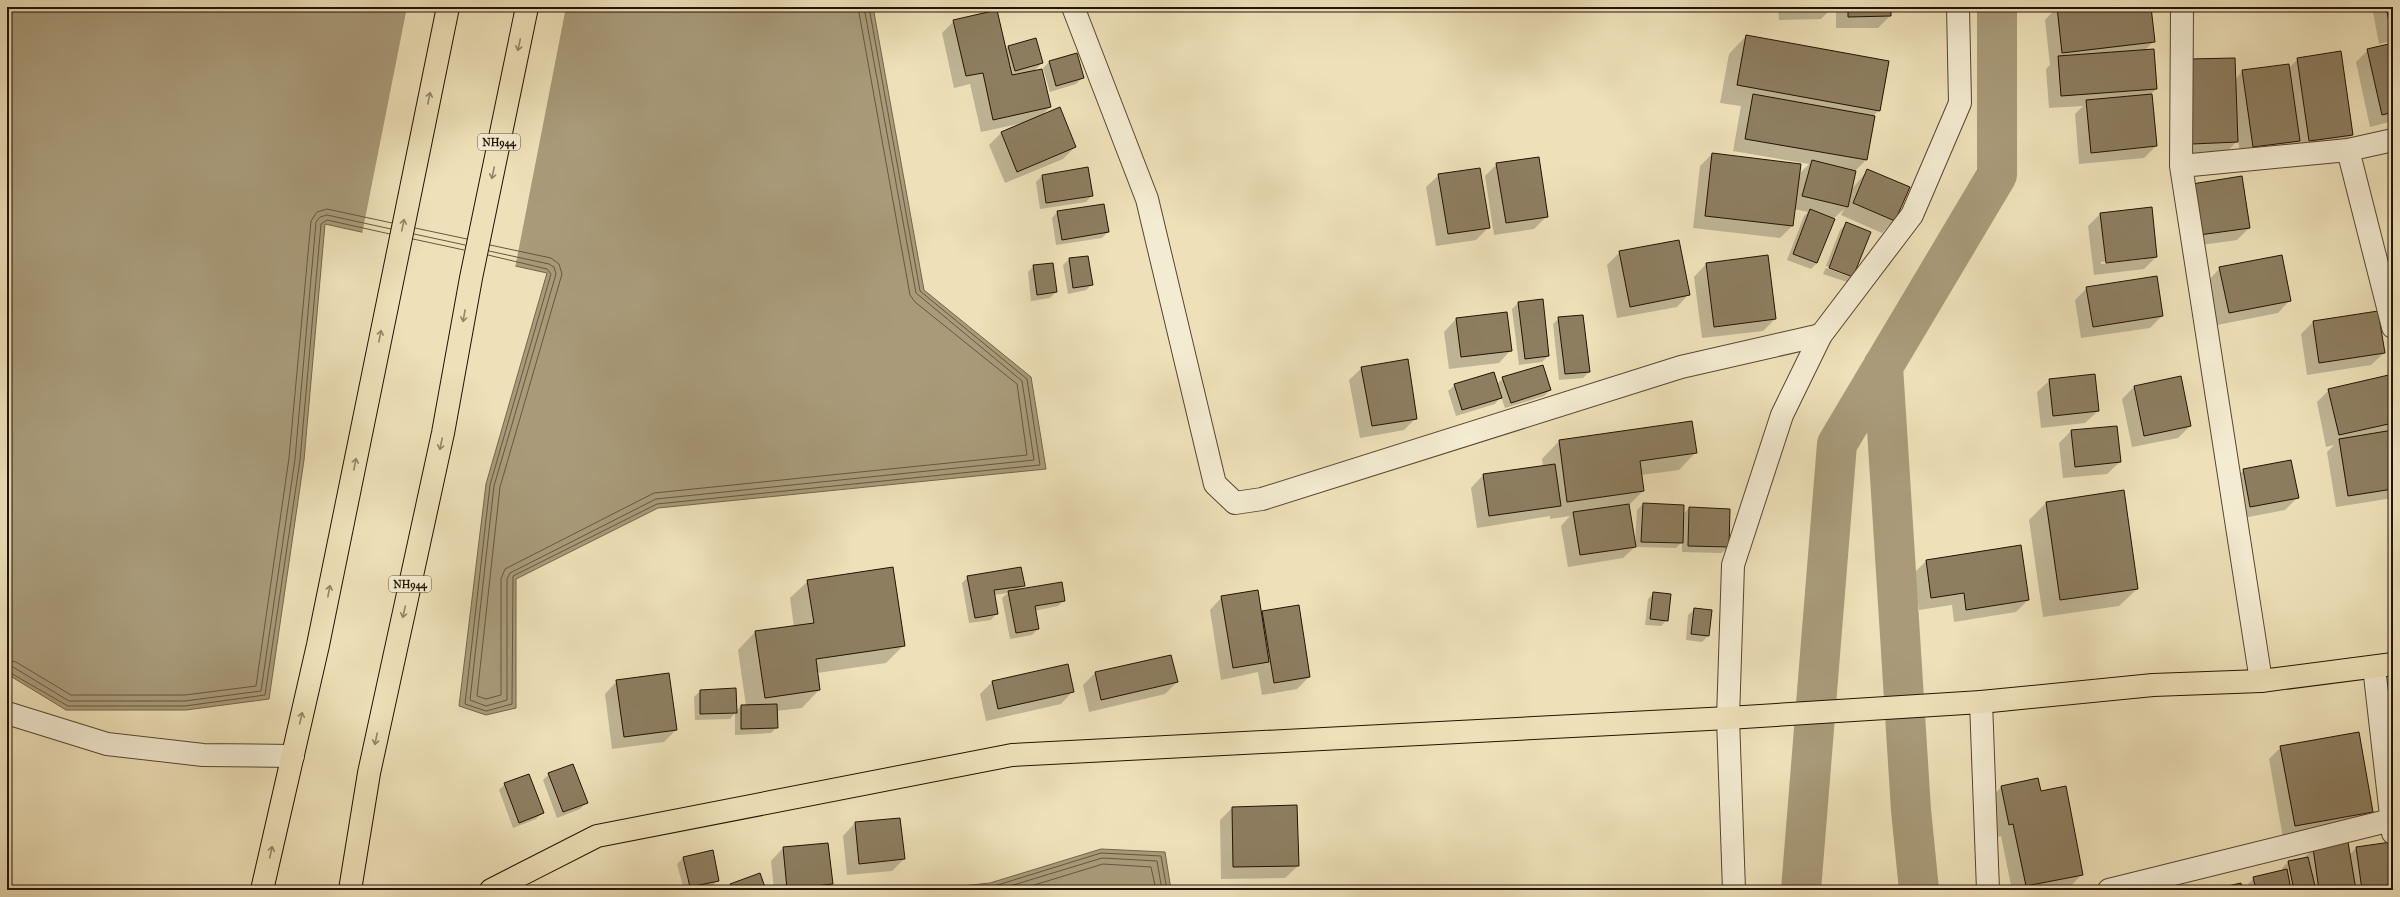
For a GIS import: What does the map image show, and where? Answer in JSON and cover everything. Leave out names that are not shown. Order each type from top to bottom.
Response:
[{"type":"main road","points":[[262,890],[318,645],[448,7]]},
{"type":"main road","name":"NH944","points":[[350,890],[369,773],[443,433],[471,278],[526,7]]},
{"type":"main road","points":[[491,890],[597,836],[1012,755],[1728,718],[1942,703],[1981,702],[2154,685],[2261,681],[2384,665]]},
{"type":"street","points":[[1073,7],[1147,199],[1215,484],[1235,503],[1262,499],[1681,367],[1820,335]]},
{"type":"street","points":[[1734,890],[1728,718],[1733,565],[1782,415],[1820,335],[1912,215],[1960,103],[1958,7]]},
{"type":"street","points":[[2182,7],[2181,166],[2261,681]]},
{"type":"street","points":[[2181,166],[2348,150],[2393,140]]},
{"type":"street","points":[[2348,150],[2393,327]]},
{"type":"street","points":[[2109,890],[2392,827],[2384,665]]},
{"type":"street","points":[[1981,702],[1988,890]]},
{"type":"street","points":[[7,713],[107,744],[203,755],[293,756]]},
{"type":"water","points":[[7,7],[873,7],[924,290],[1031,377],[1046,469],[658,508],[516,579],[516,708],[486,715],[459,706],[486,484],[547,273],[325,224],[304,460],[269,699],[186,710],[66,710],[7,674]]},
{"type":"water","points":[[1101,849],[1165,852],[1171,890],[923,890],[990,883]]},
{"type":"pier","points":[[407,7],[566,7],[515,268],[362,234]]},
{"type":"building","points":[[1848,7],[1891,7],[1891,16],[1848,17]]},
{"type":"building","points":[[2057,7],[2151,7],[2155,42],[2062,53]]},
{"type":"building","points":[[2386,7],[2393,7],[2393,32],[2391,32]]},
{"type":"building","points":[[997,10],[1012,75],[1042,69],[1051,107],[993,120],[983,73],[966,76],[953,20]]},
{"type":"building","points":[[1746,35],[1889,61],[1880,111],[1737,85]]},
{"type":"building","points":[[1036,38],[1043,63],[1015,71],[1008,46]]},
{"type":"building","points":[[2393,43],[2393,112],[2382,115],[2367,49]]},
{"type":"building","points":[[2154,49],[2157,89],[2061,96],[2058,56]]},
{"type":"building","points":[[2341,51],[2353,135],[2309,141],[2297,58]]},
{"type":"building","points":[[1077,53],[1084,78],[1056,86],[1049,61]]},
{"type":"building","points":[[2235,58],[2238,142],[2192,144],[2190,59]]},
{"type":"building","points":[[2289,64],[2300,141],[2253,147],[2242,70]]},
{"type":"building","points":[[1753,94],[1875,116],[1867,160],[1745,139]]},
{"type":"building","points":[[2152,94],[2157,146],[2091,153],[2086,100]]},
{"type":"building","points":[[1060,107],[1076,147],[1017,172],[1001,132]]},
{"type":"building","points":[[1712,153],[1801,164],[1793,226],[1705,216]]},
{"type":"building","points":[[1539,157],[1548,217],[1506,223],[1496,163]]},
{"type":"building","points":[[1812,160],[1856,171],[1848,207],[1802,196]]},
{"type":"building","points":[[1088,167],[1093,196],[1046,203],[1042,175]]},
{"type":"building","points":[[1480,168],[1490,228],[1448,234],[1438,174]]},
{"type":"building","points":[[1867,169],[1910,187],[1895,221],[1853,203]]},
{"type":"building","points":[[2242,176],[2250,228],[2199,235],[2192,184]]},
{"type":"building","points":[[1104,204],[1109,232],[1062,240],[1057,211]]},
{"type":"building","points":[[2152,207],[2157,257],[2106,263],[2100,213]]},
{"type":"building","points":[[1810,209],[1835,219],[1817,263],[1793,254]]},
{"type":"building","points":[[1846,222],[1871,232],[1853,277],[1829,268]]},
{"type":"building","points":[[1679,240],[1690,295],[1630,307],[1619,251]]},
{"type":"building","points":[[1768,255],[1776,319],[1714,327],[1706,263]]},
{"type":"building","points":[[2282,255],[2291,301],[2229,313],[2219,267]]},
{"type":"building","points":[[1088,256],[1093,285],[1073,288],[1069,258]]},
{"type":"building","points":[[1053,263],[1057,292],[1037,295],[1033,265]]},
{"type":"building","points":[[2157,276],[2163,316],[2093,327],[2086,287]]},
{"type":"building","points":[[1543,299],[1549,356],[1525,359],[1518,302]]},
{"type":"building","points":[[2378,311],[2385,353],[2319,363],[2313,321]]},
{"type":"building","points":[[1507,312],[1512,351],[1461,357],[1456,318]]},
{"type":"building","points":[[1583,315],[1590,372],[1565,374],[1558,317]]},
{"type":"building","points":[[1408,359],[1417,419],[1372,426],[1361,367]]},
{"type":"building","points":[[1543,365],[1551,390],[1511,403],[1502,377]]},
{"type":"building","points":[[1494,372],[1502,398],[1462,410],[1454,384]]},
{"type":"building","points":[[2095,374],[2099,411],[2053,416],[2049,379]]},
{"type":"building","points":[[2393,374],[2393,423],[2339,435],[2328,389]]},
{"type":"building","points":[[2181,376],[2191,426],[2144,436],[2134,386]]},
{"type":"building","points":[[1692,421],[1697,453],[1640,461],[1644,491],[1567,502],[1559,440]]},
{"type":"building","points":[[2117,426],[2121,462],[2075,467],[2071,430]]},
{"type":"building","points":[[2393,430],[2393,489],[2348,496],[2339,439]]},
{"type":"building","points":[[2291,460],[2299,498],[2250,507],[2243,469]]},
{"type":"building","points":[[1555,464],[1561,506],[1489,516],[1483,474]]},
{"type":"building","points":[[2124,490],[2138,589],[2060,600],[2046,502]]},
{"type":"building","points":[[1643,503],[1684,505],[1683,543],[1641,542]]},
{"type":"building","points":[[1629,504],[1636,547],[1580,555],[1573,512]]},
{"type":"building","points":[[1689,507],[1730,509],[1729,547],[1688,546]]},
{"type":"building","points":[[2021,545],[2029,600],[1966,610],[1964,593],[1931,598],[1926,560]]},
{"type":"building","points":[[893,567],[905,646],[816,659],[820,690],[765,698],[755,631],[814,623],[807,580]]},
{"type":"building","points":[[1021,567],[1025,586],[994,590],[998,614],[975,618],[967,576]]},
{"type":"building","points":[[1062,582],[1065,601],[1035,606],[1039,629],[1016,633],[1008,591]]},
{"type":"building","points":[[1258,590],[1269,662],[1233,668],[1221,596]]},
{"type":"building","points":[[1653,592],[1671,594],[1668,621],[1650,619]]},
{"type":"building","points":[[1299,605],[1310,677],[1274,683],[1262,611]]},
{"type":"building","points":[[1694,608],[1712,610],[1709,636],[1691,634]]},
{"type":"building","points":[[1171,655],[1178,682],[1101,700],[1095,672]]},
{"type":"building","points":[[1068,664],[1074,692],[998,709],[992,681]]},
{"type":"building","points":[[669,673],[677,730],[624,737],[616,680]]},
{"type":"building","points":[[736,688],[737,713],[700,714],[700,690]]},
{"type":"building","points":[[777,704],[778,728],[741,729],[741,705]]},
{"type":"building","points":[[2359,732],[2373,812],[2295,826],[2280,746]]},
{"type":"building","points":[[573,764],[588,803],[563,812],[548,773]]},
{"type":"building","points":[[529,774],[544,813],[519,823],[504,783]]},
{"type":"building","points":[[2038,778],[2041,791],[2066,786],[2083,875],[2026,886],[2013,824],[2009,825],[2001,786]]},
{"type":"building","points":[[1297,805],[1299,866],[1233,867],[1232,807]]},
{"type":"building","points":[[900,818],[905,859],[859,864],[855,822]]},
{"type":"building","points":[[2348,842],[2356,890],[2319,890],[2313,848]]},
{"type":"building","points":[[2391,842],[2393,890],[2362,890],[2356,847]]},
{"type":"building","points":[[828,843],[833,884],[787,889],[783,847]]},
{"type":"building","points":[[713,850],[719,881],[690,887],[683,857]]},
{"type":"building","points":[[2308,857],[2316,890],[2294,890],[2288,861]]},
{"type":"building","points":[[2287,869],[2291,890],[2256,890],[2253,877]]},
{"type":"building","points":[[760,873],[766,890],[732,890],[730,884]]},
{"type":"building","points":[[2241,883],[2242,890],[2210,890]]},
{"type":"waterway","points":[[1801,890],[1837,444],[1997,175],[1997,7]]},
{"type":"waterway","points":[[1883,366],[1911,810],[1919,890]]}]
